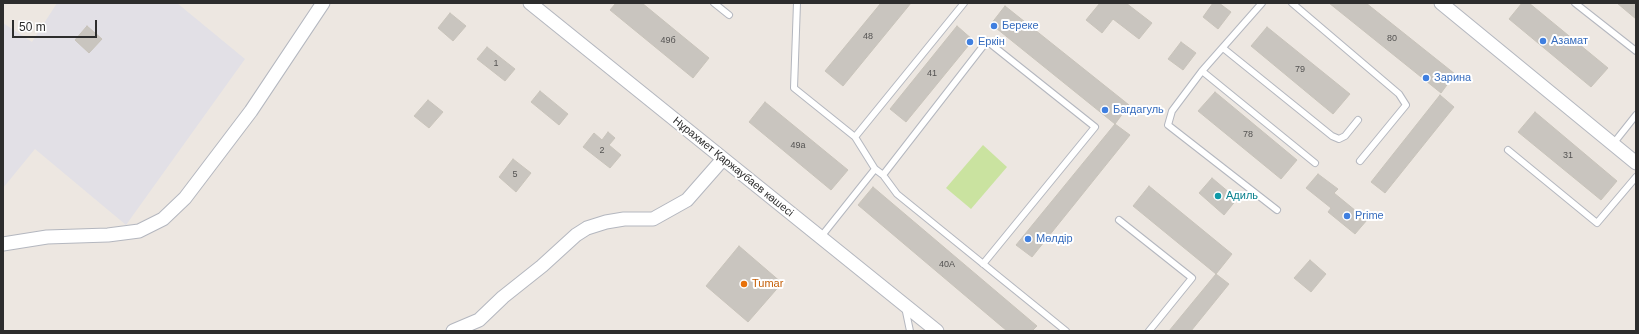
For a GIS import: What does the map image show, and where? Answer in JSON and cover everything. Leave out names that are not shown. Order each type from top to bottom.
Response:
[{"type":"street","points":[[3,244],[47,237],[108,235],[139,231],[163,219],[185,198],[251,111],[323,3]]},
{"type":"street","name":"Нұрахмет Қаржаубаев көшесі","points":[[530,3],[937,331]]},
{"type":"street","points":[[1441,3],[1636,163]]},
{"type":"street","points":[[453,331],[479,320],[503,297],[542,266],[576,235],[587,228],[606,222],[624,219],[653,220],[687,200],[723,159]]},
{"type":"lane","points":[[714,3],[730,15]]},
{"type":"lane","points":[[797,3],[794,88],[855,137],[875,169],[883,175],[897,194],[1066,331]]},
{"type":"lane","points":[[855,137],[964,3]]},
{"type":"lane","points":[[1262,3],[1202,71],[1172,111],[1168,125],[1277,210]]},
{"type":"lane","points":[[1292,3],[1399,94],[1406,105],[1360,161]]},
{"type":"lane","points":[[1575,3],[1636,51]]},
{"type":"lane","points":[[883,175],[987,41],[1095,127],[983,264]]},
{"type":"lane","points":[[1223,48],[1332,136],[1339,139],[1345,136],[1358,120]]},
{"type":"lane","points":[[1202,71],[1315,163]]},
{"type":"lane","points":[[1613,144],[1636,115]]},
{"type":"lane","points":[[1508,150],[1597,223],[1636,177]]},
{"type":"lane","points":[[820,238],[875,169]]},
{"type":"lane","points":[[1119,220],[1192,278],[1148,331]]},
{"type":"lane","points":[[905,306],[910,331]]},
{"type":"shaded area","points":[[57,3],[177,3],[245,59],[126,225],[35,149],[3,188],[3,23],[32,42]]},
{"type":"green space","points":[[983,145],[1007,167],[971,209],[946,188]]},
{"type":"building","points":[[616,3],[642,3],[709,58],[693,78],[610,10]]},
{"type":"building","points":[[881,3],[911,3],[843,86],[825,71]]},
{"type":"building","points":[[1100,3],[1126,3],[1152,23],[1139,39],[1113,19],[1102,33],[1086,20]]},
{"type":"building","points":[[1213,3],[1219,3],[1231,12],[1218,29],[1203,17]]},
{"type":"building","points":[[1329,3],[1366,3],[1455,74],[1441,93]]},
{"type":"building","points":[[1522,3],[1529,3],[1608,68],[1591,87],[1509,19]]},
{"type":"building","points":[[1617,3],[1636,3],[1636,19]]},
{"type":"building","points":[[1005,6],[1129,105],[1115,124],[991,24]]},
{"type":"building","points":[[450,13],[466,26],[453,41],[438,28]]},
{"type":"building","points":[[87,26],[102,39],[89,53],[75,40]]},
{"type":"building","points":[[957,26],[973,40],[906,122],[890,109]]},
{"type":"building","points":[[1267,27],[1350,94],[1333,114],[1251,46]]},
{"type":"building","points":[[1181,42],[1196,53],[1183,70],[1168,59]]},
{"type":"building","points":[[487,47],[515,69],[505,81],[477,59]]},
{"type":"building","points":[[540,91],[568,114],[559,125],[531,102]]},
{"type":"building","points":[[1215,92],[1297,160],[1281,179],[1198,111]]},
{"type":"building","points":[[1440,95],[1454,107],[1385,193],[1371,182]]},
{"type":"building","points":[[428,100],[443,112],[429,128],[414,116]]},
{"type":"building","points":[[765,102],[848,170],[831,190],[749,122]]},
{"type":"building","points":[[1535,112],[1617,181],[1601,200],[1518,132]]},
{"type":"building","points":[[1115,124],[1130,135],[1032,257],[1016,245]]},
{"type":"building","points":[[608,132],[615,138],[609,145],[621,155],[610,168],[583,147],[594,133],[602,140]]},
{"type":"building","points":[[513,159],[531,173],[516,192],[499,177]]},
{"type":"building","points":[[1318,174],[1338,189],[1334,193],[1367,220],[1355,234],[1328,212],[1331,208],[1306,188]]},
{"type":"building","name":"Адиль","points":[[1212,178],[1237,199],[1224,215],[1199,193]]},
{"type":"building","points":[[1149,186],[1232,254],[1216,274],[1133,206]]},
{"type":"building","points":[[873,187],[1037,326],[1032,331],[1007,331],[858,205]]},
{"type":"building","name":"Tumar","points":[[739,246],[782,283],[748,322],[706,286]]},
{"type":"building","points":[[1310,260],[1326,274],[1311,292],[1294,278]]},
{"type":"building","points":[[1216,274],[1229,284],[1191,331],[1169,331]]},
{"type":"place","name":"Береке","points":[[994,26]]},
{"type":"place","name":"Азамат","points":[[1543,41]]},
{"type":"place","name":"Еркін","points":[[970,42]]},
{"type":"place","name":"Зарина","points":[[1426,78]]},
{"type":"place","name":"Багдагуль","points":[[1105,110]]},
{"type":"place","name":"Адиль","points":[[1218,196]]},
{"type":"place","name":"Prime","points":[[1347,216]]},
{"type":"place","name":"Мөлдір","points":[[1028,239]]},
{"type":"place","name":"Tumar","points":[[744,284]]}]
